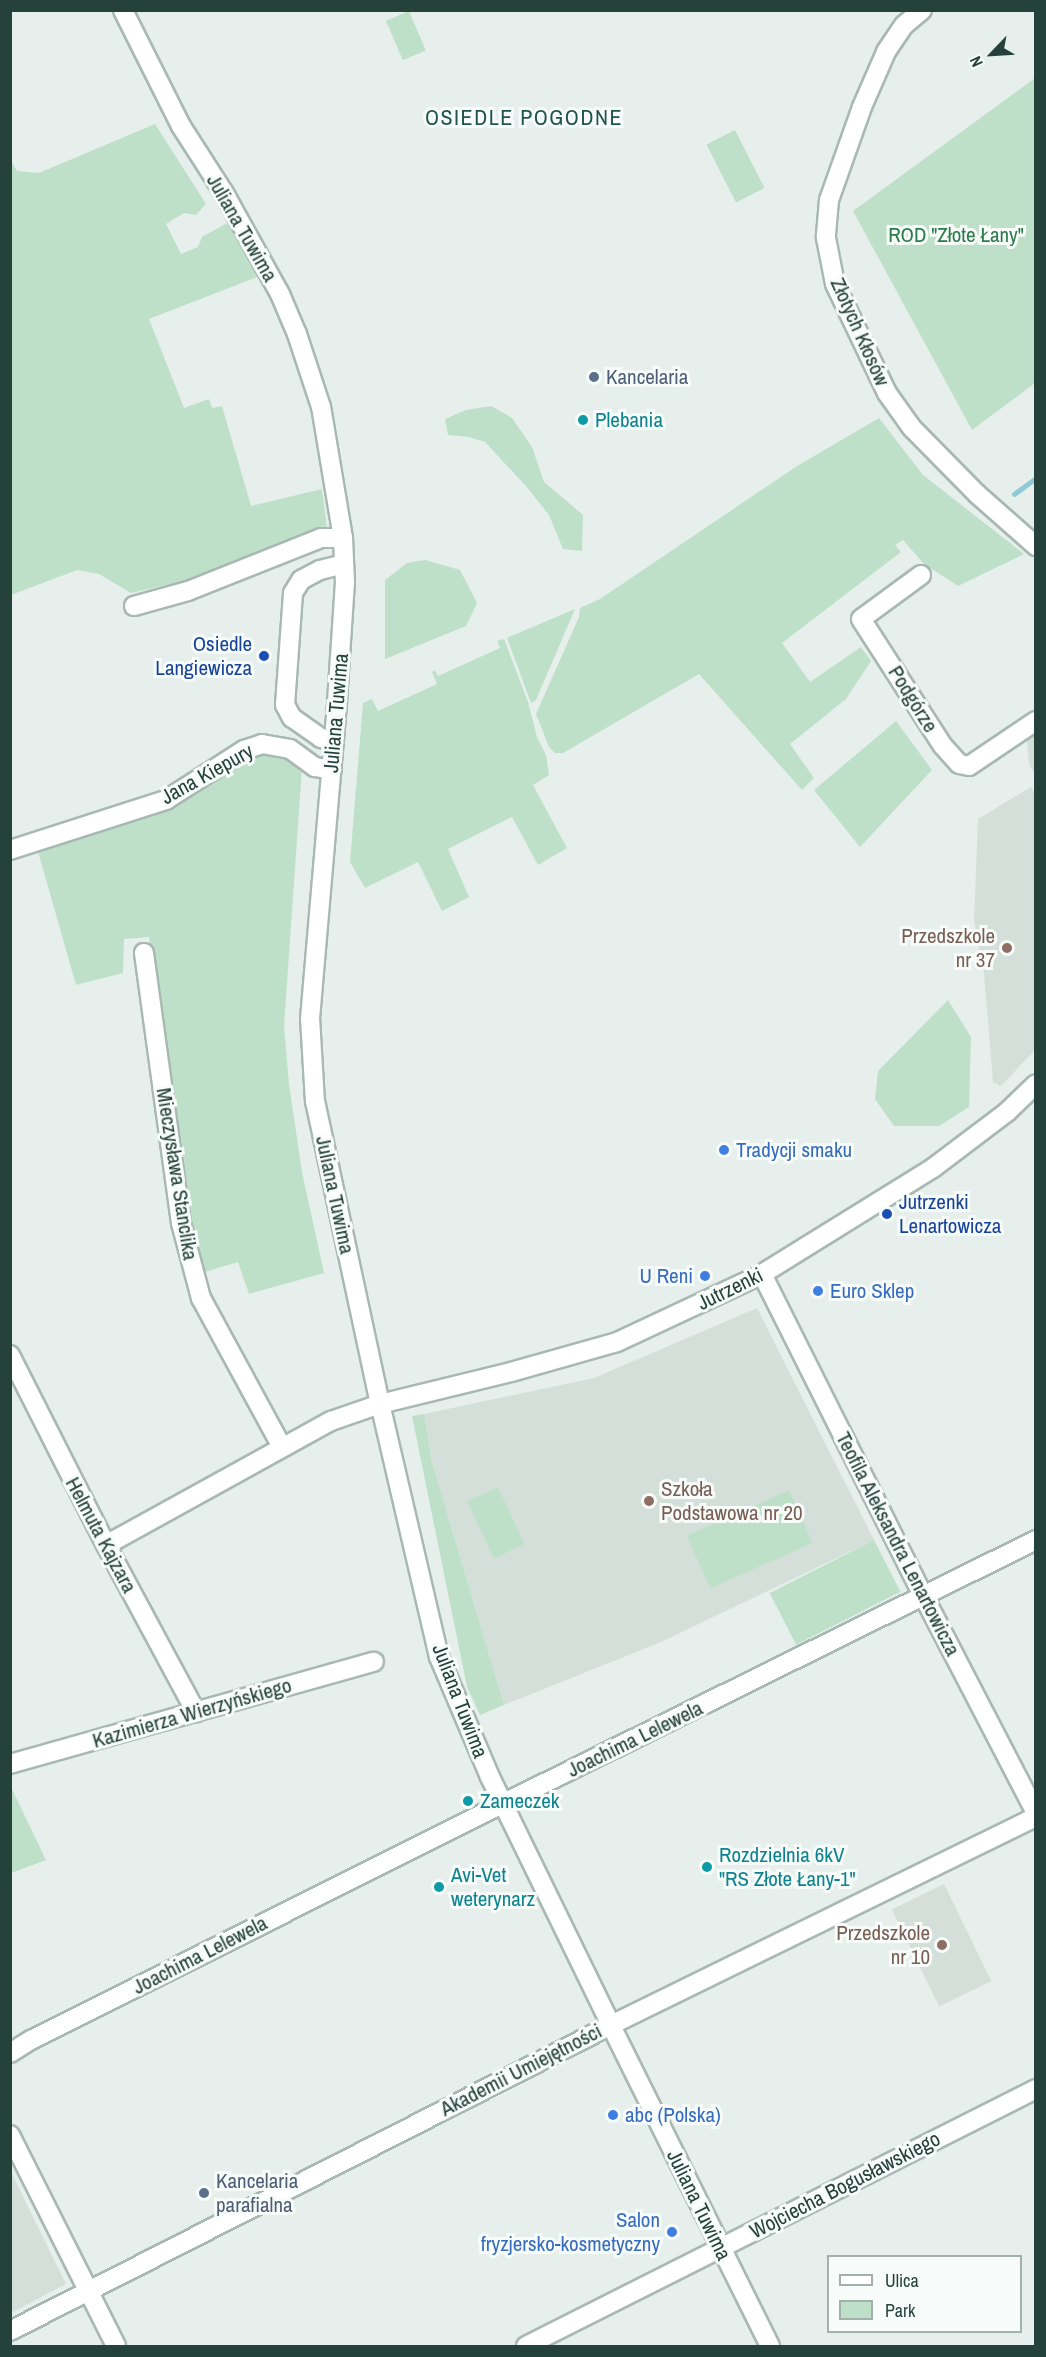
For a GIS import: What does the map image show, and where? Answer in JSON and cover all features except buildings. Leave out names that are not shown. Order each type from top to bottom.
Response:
[{"type":"street","name":"Juliana Tuwima","points":[[123,10],[181,126],[258,252],[297,334],[321,407],[328,439],[343,538],[343,626],[310,1019],[315,1102],[380,1404],[439,1657],[473,1741],[503,1804],[770,2346]]},
{"type":"street","name":"Złotych Kłosów","points":[[922,10],[895,36],[867,92],[829,200],[826,238],[835,284],[887,393],[912,428],[955,472],[1035,546]]},
{"type":"street","points":[[134,606],[188,591],[321,538],[343,538]]},
{"type":"street","points":[[334,742],[321,738],[292,718],[285,705],[293,593],[301,580],[320,570],[344,564]]},
{"type":"street","name":"Podgórze","points":[[921,575],[861,619],[943,746],[959,764],[969,766],[1035,721]]},
{"type":"street","name":"Jana Kiepury","points":[[10,850],[166,800],[244,750],[262,744],[290,749],[315,767],[332,770]]},
{"type":"street","name":"Mieczysława Stanclika","points":[[144,953],[181,1223],[201,1298],[282,1446]]},
{"type":"street","name":"Jutrzenki","points":[[380,1404],[617,1342],[762,1274],[933,1168],[1007,1112],[1035,1084]]},
{"type":"street","name":"Teofila Aleksandra Lenartowicza","points":[[762,1274],[1035,1815]]},
{"type":"street","name":"Helmuta Kajzara","points":[[10,1355],[106,1545],[196,1712]]},
{"type":"street","points":[[106,1545],[282,1446],[331,1421],[380,1404]]},
{"type":"street","name":"Joachima Lelewela","points":[[10,2053],[31,2040],[1035,1540]]},
{"type":"street","name":"Kazimierza Wierzyńskiego","points":[[10,1764],[374,1662]]},
{"type":"street","name":"Akademii Umiejętności","points":[[10,2331],[611,2025],[1035,1815]]},
{"type":"street","name":"Wojciecha Bogusławskiego","points":[[526,2346],[1035,2089]]},
{"type":"street","points":[[10,2135],[116,2346]]},
{"type":"shaded area","points":[[1035,734],[1035,773],[1029,765],[1027,740]]},
{"type":"shaded area","name":"Przedszkole nr 37","points":[[1031,787],[1036,796],[1035,1050],[1001,1086],[993,1082],[984,974],[974,921],[978,819]]},
{"type":"shaded area","name":"Szkoła Podstawowa nr 20","points":[[757,1308],[874,1540],[661,1642],[504,1705],[432,1462],[424,1414],[594,1378]]},
{"type":"shaded area","name":"Przedszkole nr 10","points":[[944,1884],[991,1981],[939,2006],[892,1909]]},
{"type":"shaded area","points":[[10,2170],[66,2284],[11,2313],[10,2313]]},
{"type":"green space","points":[[409,11],[426,51],[403,60],[386,21]]},
{"type":"green space","name":"ROD \"Złote Łany\"","points":[[1035,78],[1035,383],[972,430],[853,211]]},
{"type":"green space","points":[[155,124],[206,204],[196,215],[184,213],[166,224],[181,254],[198,247],[202,237],[231,221],[260,276],[149,319],[184,408],[209,399],[212,408],[222,406],[251,506],[322,489],[327,528],[197,578],[131,593],[99,574],[77,570],[11,595],[10,159],[17,171],[39,173]]},
{"type":"green space","points":[[735,130],[765,188],[736,202],[706,145]]},
{"type":"green space","points":[[491,406],[512,418],[532,447],[544,482],[583,515],[582,551],[563,549],[549,515],[485,442],[469,437],[448,435],[445,419],[466,410]]},
{"type":"green space","points":[[879,418],[923,475],[1024,554],[958,586],[924,564],[903,540],[895,545],[901,552],[782,643],[810,682],[861,647],[871,661],[846,699],[790,744],[814,778],[802,790],[699,674],[563,753],[555,753],[549,747],[536,714],[579,617],[580,608],[600,599],[797,466]]},
{"type":"green space","points":[[425,560],[460,570],[477,603],[466,626],[385,659],[385,580],[407,563]]},
{"type":"green space","points":[[575,609],[536,700],[531,703],[507,638]]},
{"type":"green space","points":[[504,639],[528,702],[537,737],[546,755],[549,775],[533,785],[567,848],[538,865],[512,817],[448,849],[469,897],[442,911],[418,862],[365,888],[350,862],[363,703],[372,699],[378,711],[437,684],[432,672],[435,670],[438,676],[500,648],[497,641]]},
{"type":"green space","points":[[896,721],[932,770],[860,847],[814,790]]},
{"type":"green space","points":[[264,755],[286,757],[302,768],[284,1026],[289,1084],[302,1172],[324,1273],[249,1294],[238,1262],[201,1273],[190,1217],[149,937],[124,939],[123,973],[76,985],[37,848],[129,823],[168,806],[249,759]]},
{"type":"green space","points":[[948,1000],[971,1037],[969,1107],[939,1126],[894,1126],[875,1099],[878,1071]]},
{"type":"green space","points":[[424,1414],[432,1462],[504,1705],[480,1715],[467,1687],[412,1416]]},
{"type":"green space","points":[[498,1487],[525,1544],[494,1558],[467,1501]]},
{"type":"green space","points":[[789,1490],[813,1543],[710,1589],[687,1536]]},
{"type":"green space","points":[[874,1540],[900,1592],[796,1645],[770,1593]]},
{"type":"green space","points":[[10,1785],[46,1860],[11,1873],[10,1873]]},
{"type":"waterway","points":[[1014,494],[1036,478]]},
{"type":"place","name":"Kancelaria","points":[[594,377]]},
{"type":"place","name":"Plebania","points":[[583,420]]},
{"type":"place","name":"Osiedle Langiewicza","points":[[264,656]]},
{"type":"place","name":"Przedszkole nr 37","points":[[1007,948]]},
{"type":"place","name":"Tradycji smaku","points":[[724,1150]]},
{"type":"place","name":"Jutrzenki Lenartowicza","points":[[887,1214]]},
{"type":"place","name":"U Reni","points":[[705,1276]]},
{"type":"place","name":"Euro Sklep","points":[[818,1291]]},
{"type":"place","name":"Szkoła Podstawowa nr 20","points":[[649,1501]]},
{"type":"place","name":"Zameczek","points":[[468,1801]]},
{"type":"place","name":"Rozdzielnia 6kV \"RS Złote Łany-1\"","points":[[707,1867]]},
{"type":"place","name":"Avi-Vet weterynarz","points":[[439,1887]]},
{"type":"place","name":"Przedszkole nr 10","points":[[942,1945]]},
{"type":"place","name":"abc (Polska)","points":[[613,2115]]},
{"type":"place","name":"Kancelaria parafialna","points":[[204,2193]]},
{"type":"place","name":"Salon fryzjersko-kosmetyczny","points":[[672,2232]]},
{"type":"district","name":"OSIEDLE POGODNE","points":[[524,118]]}]
